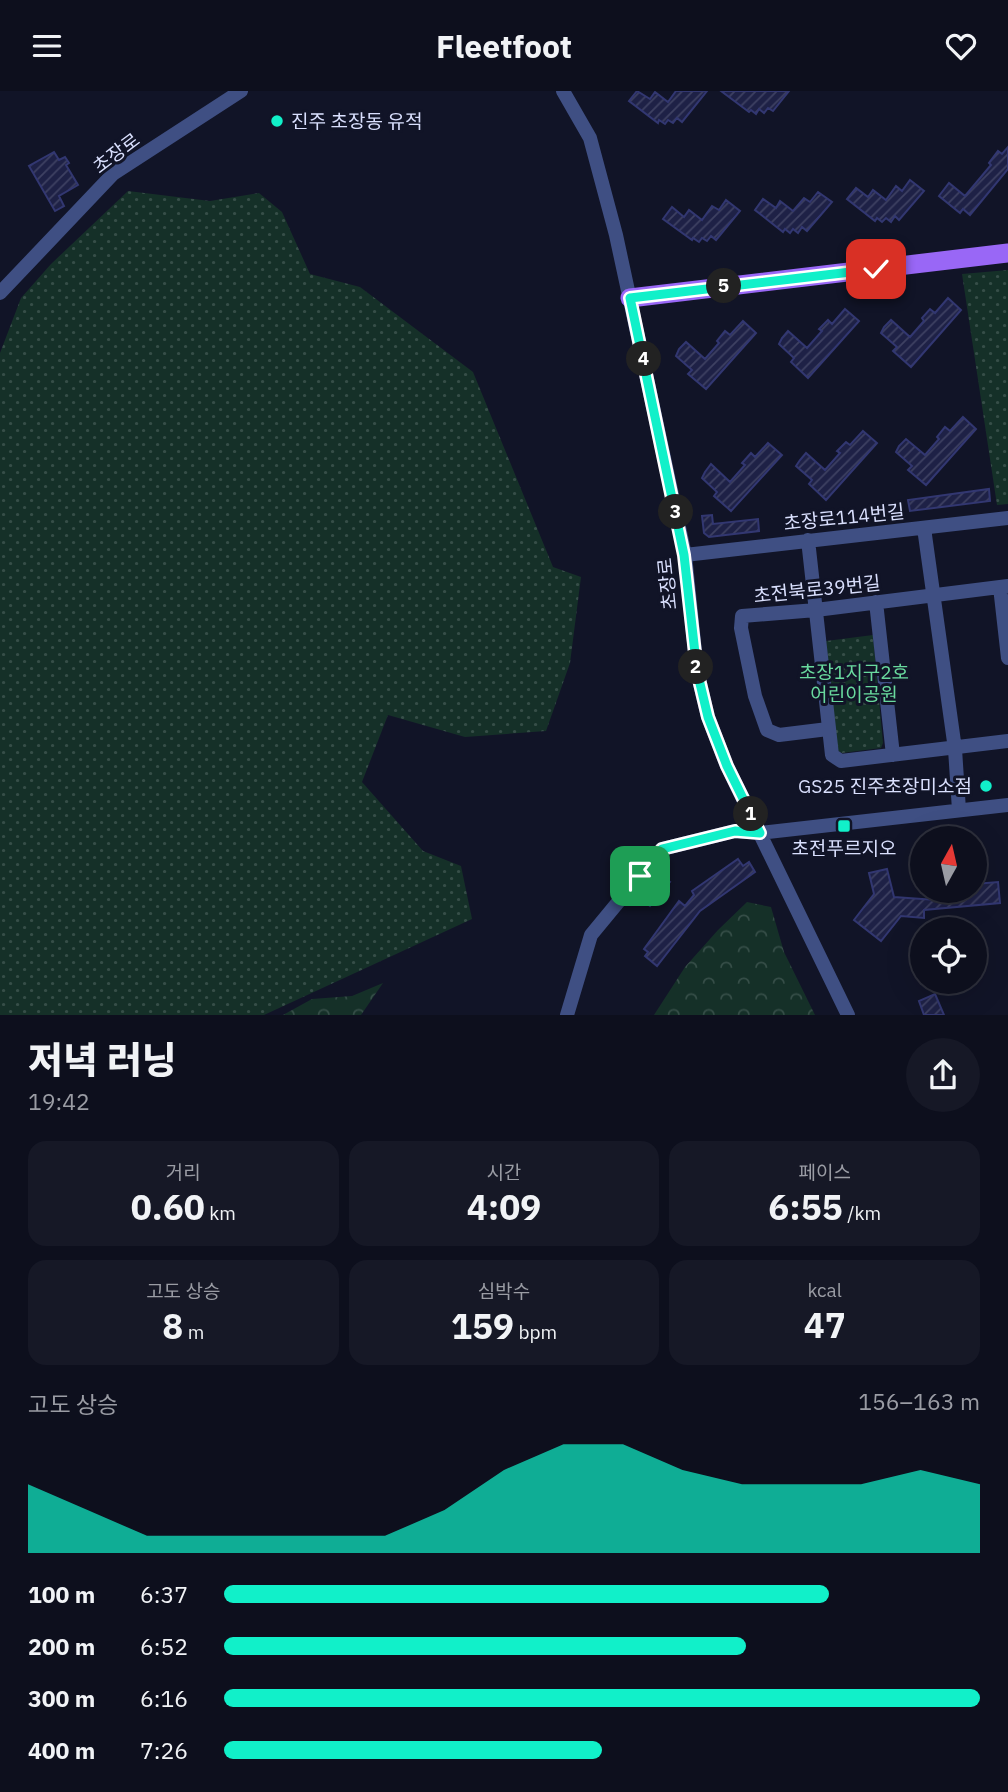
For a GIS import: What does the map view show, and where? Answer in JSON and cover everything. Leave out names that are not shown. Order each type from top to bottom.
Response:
[{"type":"main road","points":[[630,298],[1008,253]]},
{"type":"street","name":"초장로","points":[[0,293],[113,174],[241,91]]},
{"type":"street","name":"초장로","points":[[563,91],[590,138],[598,162],[630,298],[684,555],[697,671],[708,717],[727,766],[849,1015]]},
{"type":"street","name":"초장로114번길","points":[[684,555],[1008,518]]},
{"type":"street","points":[[924,528],[954,748],[959,810]]},
{"type":"street","points":[[808,540],[832,755],[841,761],[1008,741]]},
{"type":"street","points":[[1004,586],[1008,658]]},
{"type":"street","name":"초전북로39번길","points":[[828,729],[779,735],[767,730],[755,696],[741,628],[742,617],[1004,586]]},
{"type":"street","points":[[876,602],[893,755]]},
{"type":"street","points":[[567,1015],[591,935],[662,849],[735,831],[760,833],[1008,805]]},
{"type":"green space","points":[[128,191],[210,201],[259,193],[282,212],[310,274],[360,287],[473,372],[553,567],[581,577],[570,663],[546,731],[465,737],[388,715],[362,782],[423,851],[461,866],[472,919],[264,1015],[0,1015],[0,353],[21,298],[51,264]]},
{"type":"green space","points":[[1008,270],[1008,504],[997,505],[962,274]]},
{"type":"green space","name":"초장1지구2호 어린이공원","points":[[873,635],[883,743],[881,748],[842,753],[837,750],[826,641]]},
{"type":"green space","points":[[747,902],[771,907],[784,952],[815,1015],[654,1015],[685,967]]},
{"type":"green space","points":[[383,983],[361,1015],[283,1015],[312,999],[352,996]]},
{"type":"building","points":[[637,91],[650,99],[655,92],[668,102],[676,91],[707,91],[682,122],[677,118],[673,123],[668,120],[665,124],[659,120],[658,123],[629,101]]},
{"type":"building","points":[[721,91],[789,91],[773,111],[768,108],[764,113],[759,109],[756,114],[751,110],[749,112]]},
{"type":"building","points":[[1008,147],[1008,169],[970,215],[963,209],[960,213],[939,196],[949,183],[965,196],[991,165],[989,163],[998,151],[1002,154]]},
{"type":"building","points":[[54,152],[59,160],[65,157],[69,163],[66,165],[78,185],[59,196],[64,206],[55,211],[29,166]]},
{"type":"building","points":[[910,180],[924,191],[899,220],[895,216],[891,222],[886,218],[882,222],[877,218],[875,221],[847,199],[856,188],[868,197],[873,190],[886,200],[896,186],[902,191]]},
{"type":"building","points":[[818,192],[832,202],[807,231],[802,227],[798,233],[793,229],[790,233],[785,229],[783,232],[755,210],[763,199],[776,208],[780,201],[793,211],[804,198],[810,202]]},
{"type":"building","points":[[726,200],[740,211],[716,240],[711,236],[707,241],[702,238],[699,242],[693,238],[692,240],[663,219],[672,207],[684,217],[689,210],[702,220],[712,206],[719,210]]},
{"type":"building","points":[[948,298],[961,310],[911,367],[893,351],[897,347],[881,333],[884,327],[891,320],[910,337],[930,309],[935,313]]},
{"type":"building","points":[[845,309],[859,321],[808,378],[791,362],[794,358],[779,344],[782,338],[788,331],[807,348],[822,331],[819,329],[828,320],[832,324]]},
{"type":"building","points":[[743,321],[756,333],[706,389],[688,374],[692,370],[676,356],[679,349],[686,342],[705,359],[725,331],[730,335]]},
{"type":"building","points":[[963,417],[976,429],[926,485],[908,470],[912,466],[896,452],[899,446],[906,439],[925,455],[945,427],[950,431]]},
{"type":"building","points":[[863,431],[877,443],[826,500],[809,484],[812,480],[796,466],[806,453],[825,470],[840,453],[837,451],[846,442],[850,445]]},
{"type":"building","points":[[768,443],[782,455],[731,511],[714,496],[717,492],[702,478],[705,472],[711,464],[730,482],[745,465],[742,463],[751,453],[755,457]]},
{"type":"building","points":[[989,489],[990,501],[910,511],[908,500]]},
{"type":"building","points":[[712,515],[713,524],[758,519],[759,531],[709,537],[704,533],[702,516]]},
{"type":"building","points":[[738,859],[743,866],[749,862],[755,872],[700,911],[657,966],[645,956],[648,952],[644,949],[679,901],[685,906],[694,895],[692,891]]},
{"type":"building","points":[[887,869],[894,897],[910,898],[910,903],[987,903],[987,883],[998,882],[1000,903],[924,910],[924,917],[901,916],[881,941],[854,920],[874,894],[869,873]]},
{"type":"building","points":[[660,874],[670,882],[650,906],[640,897]]},
{"type":"building","points":[[935,994],[944,1015],[924,1015],[919,1001]]},
{"type":"place","name":"진주 초장동 유적","points":[[277,121]]},
{"type":"place","name":"GS25 진주초장미소점","points":[[986,786]]},
{"type":"place","name":"초전푸르지오","points":[[844,826]]},
{"type":"route","points":[[640,876],[662,849],[735,831],[760,833],[727,766],[708,717],[697,671],[684,555],[630,298],[876,269]]}]
